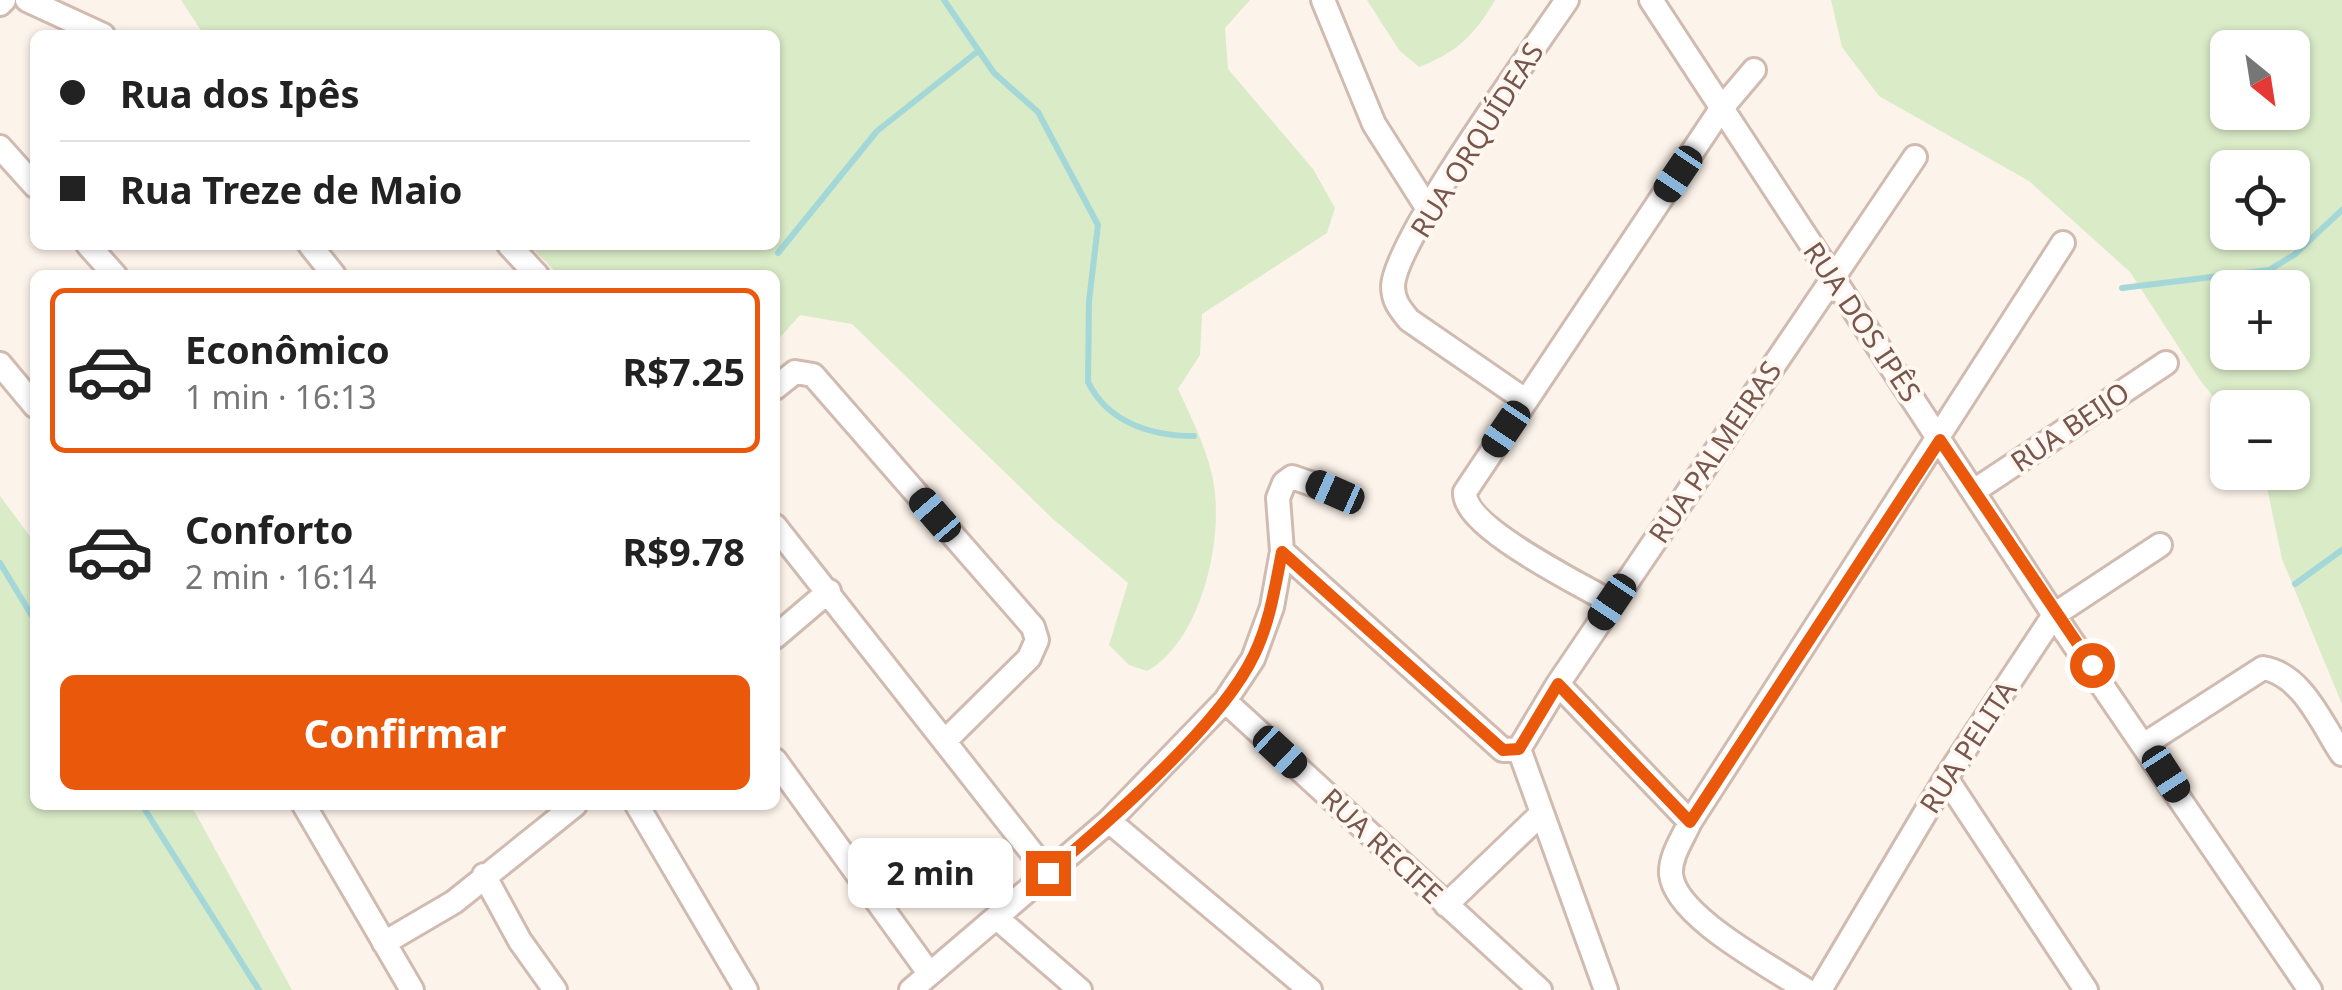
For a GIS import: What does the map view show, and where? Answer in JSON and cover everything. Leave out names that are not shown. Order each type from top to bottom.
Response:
[{"type":"street","points":[[27,0],[92,30]]},
{"type":"street","points":[[1323,0],[1374,124],[1428,209]]},
{"type":"street","name":"RUA ORQUÍDEAS","points":[[1526,400],[1409,320],[1395,303],[1393,282],[1428,209],[1567,0]]},
{"type":"street","name":"RUA DOS IPÊS","points":[[1651,0],[2054,615],[2310,990]]},
{"type":"street","points":[[1612,602],[1495,533],[1468,509],[1464,492],[1722,110],[1754,70]]},
{"type":"street","points":[[0,146],[30,180]]},
{"type":"street","name":"RUA PALMEIRAS","points":[[1519,749],[1612,602],[1915,158]]},
{"type":"street","points":[[1806,990],[1684,907],[1673,882],[1673,858],[1690,822],[1940,440],[2063,243]]},
{"type":"street","points":[[92,250],[110,270]]},
{"type":"street","points":[[514,250],[532,270]]},
{"type":"street","name":"RUA BEIJO","points":[[1974,491],[2166,363]]},
{"type":"street","points":[[0,364],[30,400]]},
{"type":"street","points":[[781,382],[795,372],[813,375],[1033,627],[1038,640],[1029,658],[945,740]]},
{"type":"street","points":[[911,990],[1109,821],[1225,701],[1263,635],[1282,552],[1278,505],[1284,483],[1292,477],[1335,492]]},
{"type":"street","points":[[780,532],[1048,873]]},
{"type":"street","name":"RUA PELITA","points":[[1820,990],[1946,778],[2054,615],[2160,545]]},
{"type":"street","points":[[1282,552],[1503,750],[1519,749],[1606,990]]},
{"type":"street","points":[[780,633],[829,591]]},
{"type":"street","points":[[2145,744],[2249,673],[2263,668],[2276,670],[2299,688],[2342,754]]},
{"type":"street","points":[[1558,684],[1690,822]]},
{"type":"street","name":"RUA RECIFE","points":[[1225,701],[1540,990]]},
{"type":"street","points":[[780,767],[929,973]]},
{"type":"street","points":[[1946,778],[2086,990]]},
{"type":"street","points":[[307,810],[412,990]]},
{"type":"street","points":[[384,943],[454,902],[568,810]]},
{"type":"street","points":[[639,810],[746,990]]},
{"type":"street","points":[[1446,904],[1542,813]]},
{"type":"street","points":[[1109,821],[1310,990]]},
{"type":"street","points":[[484,875],[529,954],[556,990]]},
{"type":"street","points":[[997,918],[1080,990]]},
{"type":"green space","points":[[181,0],[1250,0],[1225,28],[1228,69],[1313,169],[1335,208],[1327,233],[1202,314],[1200,355],[1178,389],[1212,475],[1215,526],[1205,584],[1182,636],[1147,671],[1129,665],[1109,645],[1128,583],[1053,519],[852,324],[800,315],[780,337],[780,270],[554,270],[534,250],[780,250],[780,30],[201,30]]},
{"type":"green space","points":[[1367,0],[1495,0],[1463,41],[1444,56],[1419,67],[1399,50]]},
{"type":"green space","points":[[1831,0],[2342,0],[2342,704],[2282,559],[2268,490],[2310,490],[2310,390],[2210,393],[2130,272],[2029,181],[1879,96],[1842,47]]},
{"type":"green space","points":[[0,496],[30,536],[30,810],[194,810],[292,990],[0,990]]},
{"type":"waterway","points":[[944,0],[994,73],[1038,112],[1098,225],[1089,301],[1088,382],[1107,408],[1119,417],[1147,430],[1194,436]]},
{"type":"waterway","points":[[778,253],[877,131],[977,52]]},
{"type":"waterway","points":[[2122,288],[2269,270],[2294,255],[2342,210]]},
{"type":"waterway","points":[[2295,584],[2342,550]]},
{"type":"waterway","points":[[0,563],[30,613]]},
{"type":"waterway","points":[[145,810],[259,990]]},
{"type":"route","points":[[1048,873],[1109,821],[1225,701],[1263,635],[1282,552],[1503,750],[1519,749],[1558,684],[1690,822],[1940,440],[2054,615],[2092,665]]}]
